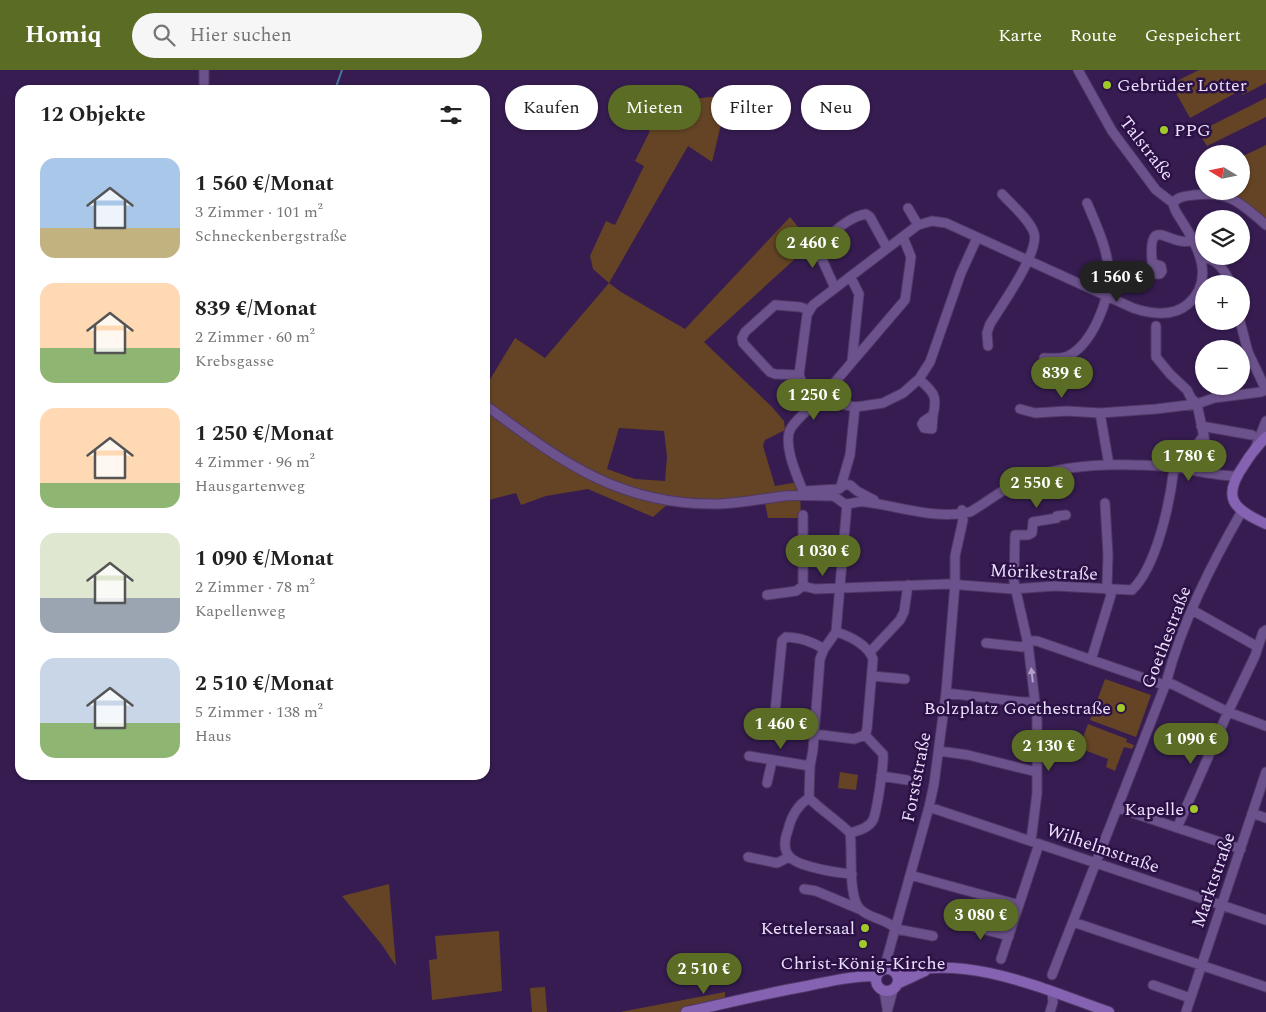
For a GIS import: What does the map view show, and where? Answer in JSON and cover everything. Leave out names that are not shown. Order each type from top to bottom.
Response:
[{"type":"main road","points":[[1266,437],[1255,449],[1232,486],[1233,499],[1242,511],[1266,524]]},
{"type":"main road","points":[[686,1012],[768,993],[852,978],[887,979],[911,969],[957,968],[982,971],[1015,980],[1109,1012]]},
{"type":"street","points":[[204,70],[204,85]]},
{"type":"street","name":"Talstraße","points":[[1078,70],[1112,130],[1156,190],[1173,202],[1179,197],[1190,195],[1222,194],[1238,202],[1266,225]]},
{"type":"street","points":[[988,346],[987,333],[990,324],[1028,261],[1035,235],[1028,223],[1002,194]]},
{"type":"street","points":[[1173,202],[1175,212],[1195,244]]},
{"type":"street","points":[[1044,358],[1070,356],[1079,348],[1095,325],[1106,296],[1109,273],[1100,232],[1087,203]]},
{"type":"street","points":[[908,208],[918,225]]},
{"type":"street","points":[[836,288],[816,246],[852,219],[866,214],[870,217],[887,248]]},
{"type":"street","points":[[978,238],[961,274],[930,362],[919,379],[892,399],[874,405],[855,406],[818,399],[808,392],[799,375],[802,343],[809,310],[820,298],[851,278],[918,225],[939,221],[978,238],[1133,308],[1152,313],[1176,311],[1190,302],[1199,291],[1203,272],[1202,265]]},
{"type":"street","points":[[1152,263],[1151,244],[1156,235],[1162,235],[1183,242],[1193,240]]},
{"type":"street","points":[[835,382],[904,300],[911,257],[903,237]]},
{"type":"street","points":[[1219,265],[1227,275]]},
{"type":"street","points":[[851,278],[859,294],[852,362]]},
{"type":"street","points":[[799,375],[774,374],[770,372],[743,343],[742,338],[745,332],[776,305],[800,307],[809,310]]},
{"type":"street","points":[[1156,326],[1156,357],[1187,390],[1197,404],[1208,456],[1208,473]]},
{"type":"street","points":[[1020,409],[1035,412],[1100,413],[1197,404],[1214,398],[1261,392],[1266,390],[1248,352],[1242,330]]},
{"type":"street","points":[[919,379],[936,397],[934,415]]},
{"type":"street","points":[[803,491],[790,452],[788,434],[818,399]]},
{"type":"street","points":[[855,406],[850,455],[851,476],[857,494],[850,503],[836,632],[824,648],[820,659],[810,766],[810,798],[850,833],[853,898],[859,909]]},
{"type":"street","points":[[490,409],[572,466],[634,493],[678,501],[718,504],[840,491],[847,484],[888,505]]},
{"type":"street","points":[[1100,413],[1109,465]]},
{"type":"street","points":[[1255,449],[1266,420]]},
{"type":"street","points":[[1202,431],[1252,435]]},
{"type":"street","points":[[1149,466],[1187,456],[1202,431]]},
{"type":"street","points":[[850,455],[840,491],[843,503],[863,501],[927,513],[962,512],[982,503],[1016,483],[1056,471],[1109,465],[1149,466],[1237,476]]},
{"type":"street","name":"Mörikestraße","points":[[803,586],[816,589],[955,584],[1015,589],[1055,586],[1132,590],[1150,561],[1161,532],[1169,502],[1174,468]]},
{"type":"street","points":[[1208,473],[1226,481],[1232,486]]},
{"type":"street","points":[[786,496],[803,491],[840,491]]},
{"type":"street","points":[[1091,660],[1111,595],[1107,586],[1108,555],[1105,503]]},
{"type":"street","name":"Goethestraße","points":[[1052,975],[1166,683],[1178,643],[1216,558],[1242,511]]},
{"type":"street","name":"Forststraße","points":[[887,1011],[888,952],[930,807],[939,751],[955,584],[955,556],[963,520],[962,512]]},
{"type":"street","points":[[767,595],[796,591],[803,586],[803,515]]},
{"type":"street","points":[[1001,959],[1019,905],[1035,843],[1037,794],[1037,719],[1028,644],[1015,589],[1015,534],[1028,535],[1032,533],[1033,522],[1066,515]]},
{"type":"street","points":[[871,652],[900,620],[904,612],[908,585]]},
{"type":"street","points":[[1192,610],[1258,647]]},
{"type":"street","points":[[1177,828],[1263,632],[1266,630]]},
{"type":"street","points":[[836,632],[852,638],[871,652],[874,659],[865,735]]},
{"type":"street","points":[[815,723],[779,718],[775,712],[782,641],[786,637],[802,638],[811,640],[824,648]]},
{"type":"street","points":[[986,642],[1022,647],[1037,640],[1161,684],[1166,683],[1180,687],[1228,712],[1266,726]]},
{"type":"street","points":[[872,676],[905,679]]},
{"type":"street","points":[[946,693],[1035,702]]},
{"type":"street","points":[[814,734],[854,739],[865,735]]},
{"type":"street","points":[[850,833],[868,826],[873,820],[881,776],[883,754],[865,735]]},
{"type":"street","points":[[939,751],[968,755],[1037,772]]},
{"type":"street","points":[[749,756],[810,766]]},
{"type":"street","points":[[767,782],[772,761]]},
{"type":"street","name":"Marktstraße","points":[[1186,1012],[1266,772]]},
{"type":"street","points":[[881,776],[907,780]]},
{"type":"street","points":[[810,798],[804,802],[789,824],[784,844],[789,857],[796,862],[852,874]]},
{"type":"street","name":"Wilhelmstraße","points":[[930,807],[1266,920]]},
{"type":"street","points":[[1118,808],[1240,849]]},
{"type":"street","points":[[1252,813],[1266,818]]},
{"type":"street","points":[[748,857],[778,864],[789,857]]},
{"type":"street","points":[[910,874],[1019,905]]},
{"type":"street","points":[[804,889],[816,891],[859,909],[892,925],[896,929],[933,936]]},
{"type":"street","points":[[1073,922],[1266,987]]},
{"type":"street","points":[[959,923],[1009,936]]},
{"type":"street","points":[[1153,985],[1190,998]]},
{"type":"street","points":[[1050,1012],[1053,1002],[1052,992]]},
{"type":"shaded area","points":[[1199,70],[1266,70],[1266,83],[1243,95],[1239,91],[1190,118],[1171,84]]},
{"type":"shaded area","points":[[711,97],[711,130],[720,130],[712,162],[688,146],[609,283],[593,269],[590,256],[606,221],[615,225],[644,166],[635,161],[650,131],[648,130],[701,130],[701,98]]},
{"type":"shaded area","points":[[1266,98],[1266,117],[1209,145],[1206,145],[1198,132]]},
{"type":"shaded area","points":[[1266,145],[1266,222],[1240,200],[1250,200],[1250,153]]},
{"type":"shaded area","points":[[790,217],[813,245],[796,258],[704,342],[771,406],[784,421],[785,430],[765,440],[763,446],[775,486],[798,482],[801,518],[768,518],[765,503],[669,503],[653,517],[588,489],[546,496],[521,505],[516,493],[490,500],[490,380],[515,338],[545,358],[609,283],[685,329]],"holes":[[[619,428],[664,431],[667,457],[665,481],[635,479],[607,469]]]},
{"type":"shaded area","name":"Bolzplatz Goethestraße","points":[[1105,679],[1151,695],[1136,737],[1090,720]]},
{"type":"shaded area","points":[[1088,724],[1127,739],[1126,742],[1134,745],[1132,749],[1124,747],[1115,771],[1106,767],[1108,759],[1079,748]]},
{"type":"shaded area","points":[[840,772],[858,775],[856,790],[838,788]]},
{"type":"shaded area","points":[[389,884],[396,966],[382,945],[342,896]]},
{"type":"shaded area","points":[[499,931],[502,991],[432,1000],[429,960],[437,959],[435,936]]},
{"type":"shaded area","points":[[545,987],[547,1012],[532,1012],[530,988]]},
{"type":"shaded area","points":[[725,992],[725,1006],[700,1012],[620,1012]]},
{"type":"waterway","points":[[337,85],[342,70]]},
{"type":"place","name":"Gebrüder Lotter","points":[[1107,85]]},
{"type":"place","name":"PPG","points":[[1164,130]]},
{"type":"place","name":"Bolzplatz Goethestraße","points":[[1121,708]]},
{"type":"place","name":"Kapelle","points":[[1194,809]]},
{"type":"place","name":"Kettelersaal","points":[[865,928]]},
{"type":"place","name":"Christ-König-Kirche","points":[[863,944]]}]
